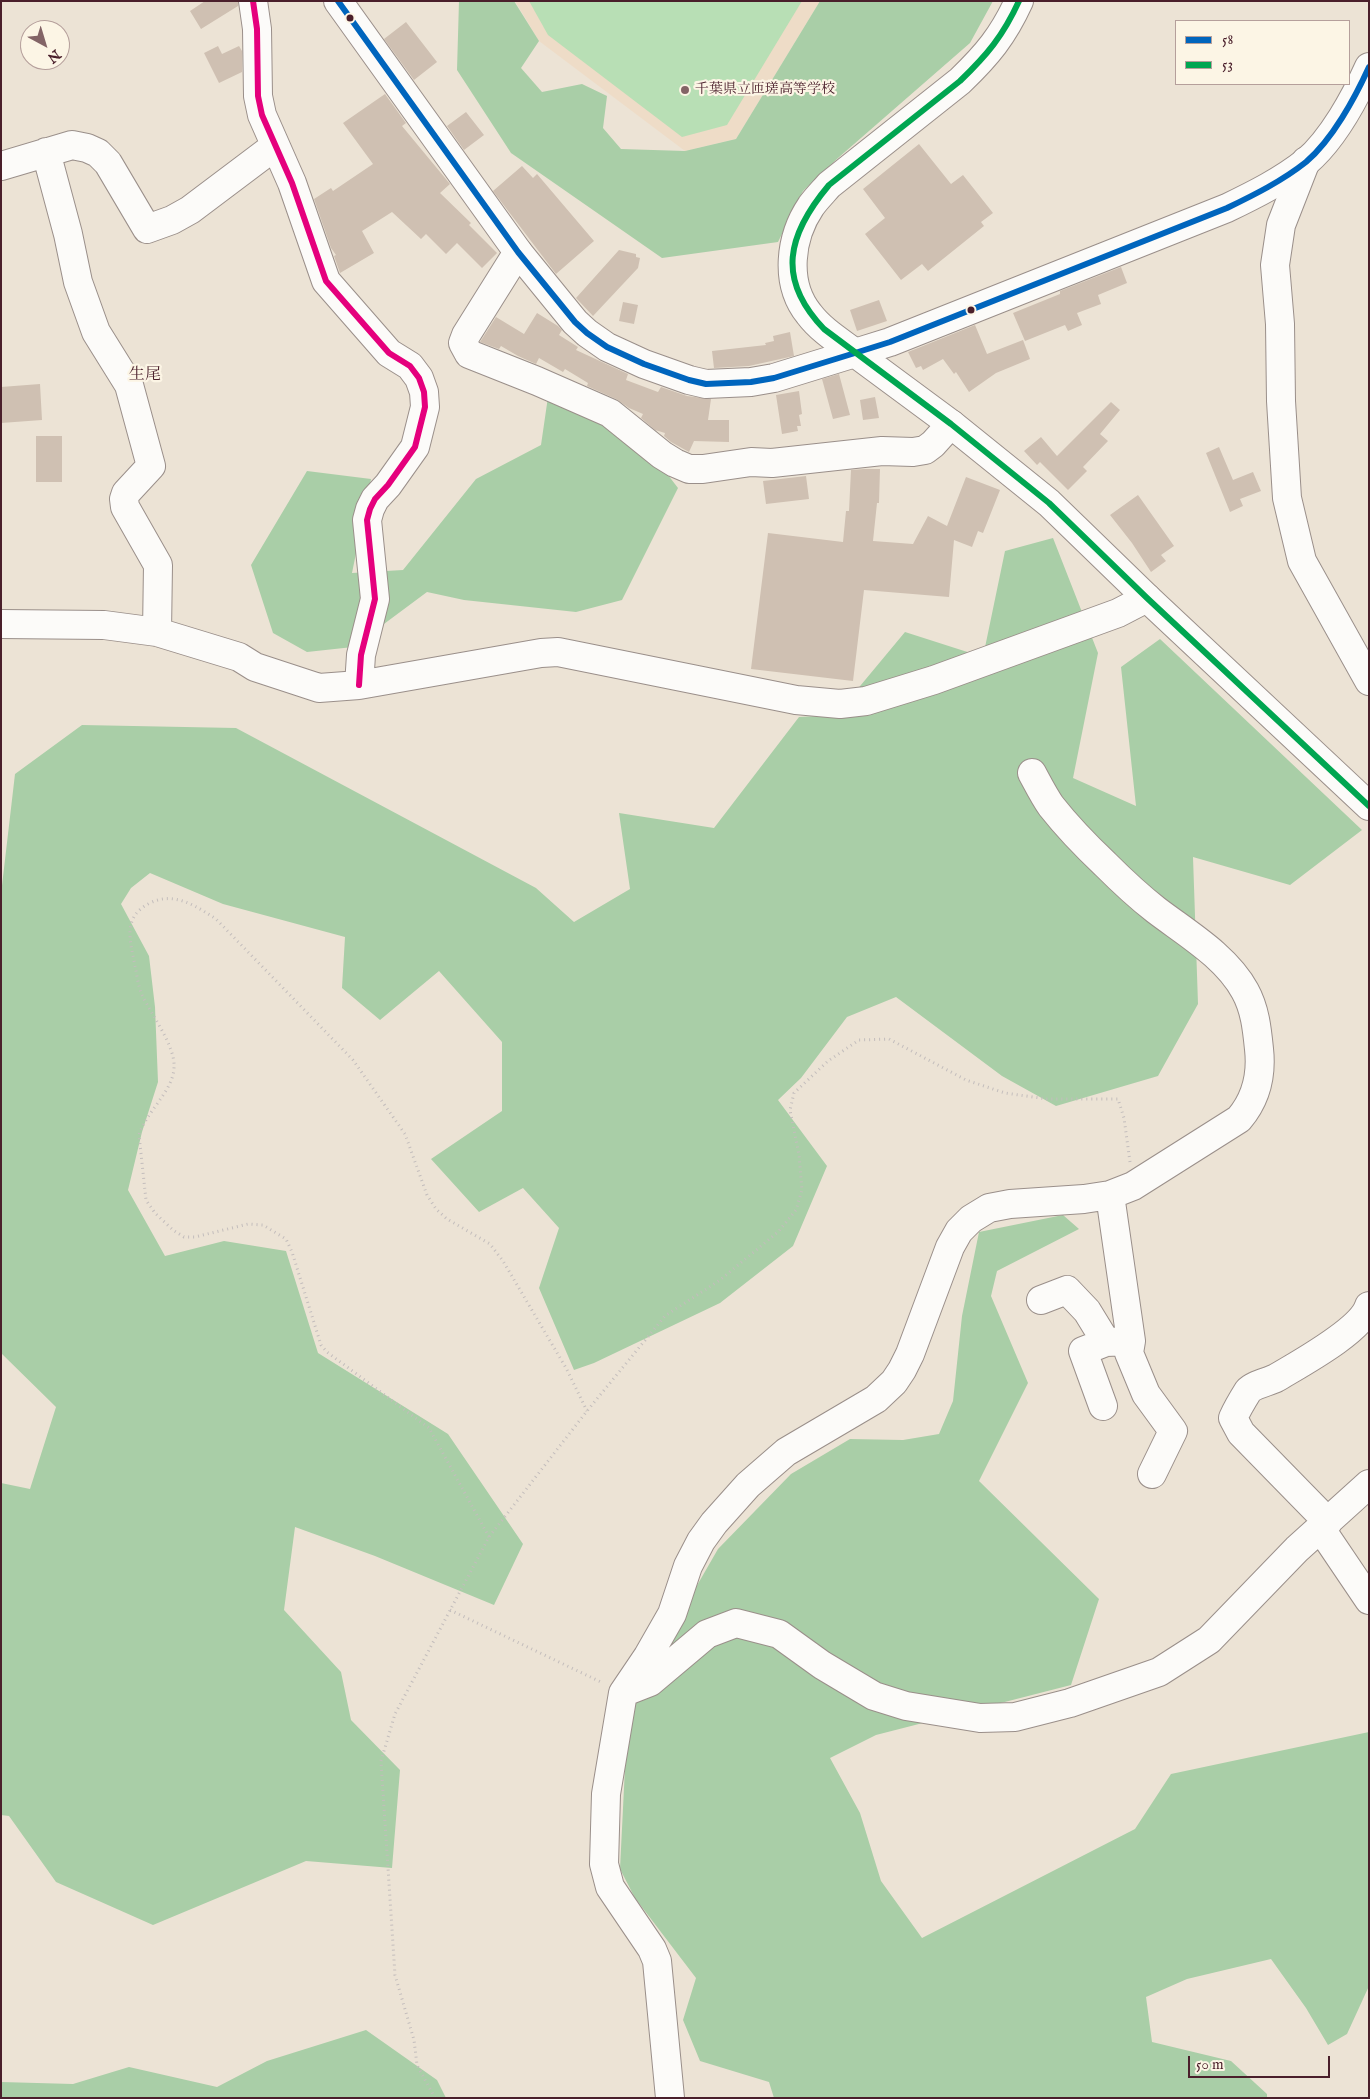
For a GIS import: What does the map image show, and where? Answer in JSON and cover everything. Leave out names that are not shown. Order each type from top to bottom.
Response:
[{"type":"street","points":[[252,1],[258,28],[258,96],[262,115],[292,182],[326,281],[389,353],[410,366],[419,378],[424,392],[424,407],[415,447],[388,485],[375,499],[367,520],[376,599],[362,655],[359,684]]},
{"type":"street","points":[[338,1],[518,252],[586,333],[608,347],[668,374],[706,384],[750,382],[774,378],[855,353],[899,338],[1227,208],[1270,187],[1306,161],[1334,128],[1369,67]]},
{"type":"street","points":[[1019,1],[1010,22],[995,44],[960,81],[829,186],[811,206],[800,228],[794,249],[792,268],[795,287],[801,302],[808,313],[824,329],[951,424],[1049,503],[1147,598],[1369,806]]},
{"type":"street","points":[[1,166],[72,145],[87,148],[98,153],[108,163],[147,229],[172,220],[190,210],[275,146]]},
{"type":"street","points":[[46,152],[68,234],[78,282],[96,332],[129,385],[151,466],[124,499],[125,507],[158,565],[157,632]]},
{"type":"street","points":[[1306,161],[1281,225],[1275,265],[1280,324],[1281,400],[1287,498],[1302,561],[1369,681]]},
{"type":"street","points":[[518,252],[466,335],[463,342],[469,354],[610,413],[675,463],[689,469],[703,469],[752,462],[772,463],[882,451],[913,452],[925,450],[951,424]]},
{"type":"street","points":[[1,624],[104,625],[157,632],[239,657],[255,667],[319,688],[359,684],[541,653],[558,652],[796,700],[840,704],[866,701],[934,680],[1118,613],[1147,598]]},
{"type":"street","points":[[670,2098],[657,1961],[652,1949],[610,1887],[604,1864],[606,1794],[623,1693],[648,1656],[672,1614],[688,1566],[701,1541],[748,1485],[786,1452],[855,1412],[876,1398],[894,1382],[910,1354],[950,1247],[958,1231],[971,1219],[989,1208],[1010,1204],[1084,1199],[1122,1190],[1230,1126],[1248,1108],[1256,1092],[1260,1054],[1253,1007],[1244,989],[1208,950],[1154,908],[1103,863],[1051,805],[1032,773]]},
{"type":"street","points":[[1118,1342],[1122,1190]]},
{"type":"street","points":[[1041,1300],[1067,1290],[1128,1353],[1146,1394],[1173,1431],[1152,1474]]},
{"type":"street","points":[[1369,1306],[1361,1321],[1351,1329],[1282,1374],[1249,1390],[1233,1418],[1241,1433],[1325,1525],[1369,1600]]},
{"type":"street","points":[[1103,1406],[1083,1351],[1118,1342]]},
{"type":"street","points":[[623,1693],[650,1682],[707,1634],[736,1623],[779,1634],[822,1665],[874,1696],[906,1706],[980,1718],[1015,1716],[1070,1702],[1159,1672],[1209,1640],[1297,1549],[1369,1484]]},
{"type":"path","points":[[489,1537],[429,1428],[327,1352],[321,1345],[292,1252],[286,1239],[264,1226],[248,1224],[196,1237],[184,1237],[155,1214],[146,1200],[139,1135],[142,1126],[168,1086],[174,1069],[174,1060],[170,1048],[141,993],[129,928],[134,915],[145,906],[165,898],[183,900],[197,906],[216,919],[353,1060],[405,1134],[427,1194],[436,1209],[447,1219],[490,1244],[503,1261],[566,1368],[587,1411]]},
{"type":"path","points":[[435,2098],[417,2066],[414,2040],[395,1975],[381,1761],[395,1714],[489,1537],[587,1411],[665,1316],[720,1280],[778,1232],[796,1210],[802,1190],[799,1155],[790,1110],[794,1092],[828,1060],[859,1040],[889,1039],[966,1080],[1005,1093],[1047,1099],[1118,1099],[1124,1118],[1122,1190]]},
{"type":"path","points":[[450,1610],[623,1693]]},
{"type":"shaded area","name":"千葉県立匝瑳高等学校","points":[[515,1],[820,1],[736,139],[685,151],[539,41]]},
{"type":"green space","points":[[459,1],[514,1],[539,41],[521,68],[542,92],[582,84],[607,96],[603,128],[621,149],[685,151],[736,139],[820,1],[993,1],[970,43],[803,191],[778,242],[662,258],[511,153],[457,70]]},
{"type":"green space","name":"千葉県立匝瑳高等学校","points":[[529,1],[802,1],[727,125],[682,137],[548,35]]},
{"type":"green space","points":[[549,390],[638,436],[678,488],[622,600],[576,612],[464,600],[427,592],[353,647],[307,652],[273,633],[251,565],[307,471],[371,479],[352,573],[403,570],[476,479],[541,445]]},
{"type":"green space","points":[[1053,538],[1098,653],[1073,778],[1136,806],[1121,667],[1160,639],[1362,830],[1290,885],[1193,857],[1198,1004],[1158,1076],[1056,1106],[1002,1076],[896,997],[847,1017],[801,1078],[778,1100],[827,1166],[793,1246],[720,1303],[594,1363],[574,1370],[539,1288],[559,1228],[523,1188],[479,1212],[431,1159],[502,1111],[502,1042],[439,971],[380,1020],[342,988],[345,937],[223,904],[150,873],[131,888],[121,904],[149,956],[155,1007],[158,1082],[142,1132],[128,1190],[165,1256],[224,1241],[286,1251],[318,1353],[448,1434],[523,1544],[494,1605],[375,1556],[295,1527],[284,1610],[341,1672],[351,1720],[400,1770],[392,1868],[306,1861],[153,1925],[56,1882],[9,1816],[1,1815],[1,1483],[30,1489],[56,1407],[1,1353],[1,894],[15,774],[82,725],[236,728],[536,888],[574,922],[630,889],[619,813],[714,828],[799,717],[836,715],[905,632],[983,657],[1005,551]]},
{"type":"green space","points":[[1063,1215],[1079,1229],[997,1271],[991,1296],[1028,1383],[979,1481],[1099,1599],[1071,1685],[876,1735],[830,1758],[860,1813],[881,1881],[922,1938],[1135,1829],[1171,1774],[1369,1732],[1369,1986],[1347,2034],[1328,2045],[1306,2008],[1271,1959],[1187,1979],[1146,1997],[1152,2042],[1231,2061],[1267,2094],[1267,2098],[774,2098],[769,2082],[700,2061],[683,2020],[696,1978],[635,1898],[620,1869],[627,1727],[650,1667],[718,1549],[791,1474],[850,1439],[903,1440],[939,1434],[953,1401],[962,1316],[979,1232]]},
{"type":"green space","points":[[366,2030],[437,2080],[446,2098],[1,2098],[1,2082],[73,2084],[129,2067],[217,2087],[267,2061]]},
{"type":"building","points":[[205,1],[238,1],[238,6],[201,29],[190,11]]},
{"type":"building","points":[[406,22],[437,62],[414,80],[384,39]]},
{"type":"building","points":[[218,46],[222,54],[239,46],[242,51],[242,72],[219,83],[204,53]]},
{"type":"building","points":[[385,94],[406,123],[402,126],[450,184],[440,193],[471,223],[469,225],[497,253],[482,268],[457,243],[446,254],[426,234],[421,239],[392,212],[362,231],[374,253],[340,273],[334,256],[336,255],[331,248],[314,199],[331,188],[333,191],[373,164],[343,123]]},
{"type":"building","points":[[466,112],[484,135],[464,150],[447,126]]},
{"type":"building","points":[[919,144],[951,184],[963,175],[993,213],[981,222],[984,226],[928,271],[922,264],[901,280],[865,234],[885,218],[863,189]]},
{"type":"building","points":[[522,166],[533,178],[537,174],[594,241],[556,274],[493,191]]},
{"type":"building","points":[[619,250],[636,254],[636,257],[640,258],[638,268],[593,316],[576,298]]},
{"type":"building","points":[[1121,267],[1127,283],[1098,295],[1101,304],[1077,313],[1082,325],[1068,331],[1065,325],[1025,341],[1013,313],[1060,294],[1060,291]]},
{"type":"building","points":[[879,300],[887,321],[857,331],[850,310]]},
{"type":"building","points":[[623,302],[638,305],[634,324],[619,321]]},
{"type":"building","points":[[537,313],[558,326],[562,330],[559,335],[578,347],[576,350],[628,374],[626,380],[658,392],[661,387],[687,396],[711,399],[708,420],[729,420],[729,442],[694,441],[689,452],[671,442],[664,436],[665,433],[655,430],[641,418],[643,414],[587,386],[588,383],[565,369],[563,372],[539,358],[536,364],[501,346],[499,349],[480,342],[496,317],[524,334]]},
{"type":"building","points":[[975,325],[987,354],[1023,340],[1030,359],[996,373],[969,392],[956,372],[954,374],[943,359],[923,370],[921,366],[916,368],[908,352]]},
{"type":"building","points":[[790,332],[794,356],[749,366],[714,368],[712,351],[766,345],[765,343],[774,341],[773,336]]},
{"type":"building","points":[[839,374],[850,415],[833,419],[822,379]]},
{"type":"building","points":[[40,384],[42,420],[1,423],[1,387]]},
{"type":"building","points":[[799,391],[802,414],[799,415],[801,426],[797,426],[798,431],[782,434],[776,395]]},
{"type":"building","points":[[875,397],[879,418],[863,420],[860,400]]},
{"type":"building","points":[[1111,402],[1120,410],[1100,434],[1108,441],[1083,467],[1087,471],[1068,490],[1040,462],[1037,465],[1024,451],[1041,437],[1057,456]]},
{"type":"building","points":[[36,436],[62,436],[62,482],[36,482]]},
{"type":"building","points":[[1219,447],[1233,480],[1253,472],[1261,491],[1240,499],[1243,506],[1230,512],[1206,453]]},
{"type":"building","points":[[880,469],[879,503],[877,503],[873,541],[913,544],[928,516],[947,526],[966,477],[1000,490],[983,533],[978,531],[972,547],[954,540],[949,597],[864,590],[853,681],[751,669],[768,533],[843,542],[846,511],[849,511],[851,470]]},
{"type":"building","points":[[806,476],[809,499],[766,504],[763,481]]},
{"type":"building","points":[[1138,495],[1174,546],[1161,555],[1166,561],[1151,572],[1132,543],[1110,515]]},
{"type":"transit line","points":[[253,1],[257,29],[258,96],[262,115],[292,183],[326,281],[389,353],[410,366],[419,378],[424,392],[425,407],[415,447],[388,485],[375,499],[367,520],[375,599],[361,655],[359,685]]},
{"type":"transit line","name":"58","points":[[338,1],[518,252],[575,322],[607,347],[644,364],[706,384],[751,382],[774,378],[890,342],[1227,208],[1278,181],[1297,169],[1316,153],[1342,118],[1369,67]]},
{"type":"transit line","name":"53","points":[[1019,1],[1000,35],[970,72],[829,185],[815,203],[796,239],[793,275],[799,292],[809,311],[824,329],[951,424],[1049,503],[1147,598],[1369,806]]},
{"type":"place","name":"千葉県立匝瑳高等学校","points":[[685,90]]},
{"type":"district","name":"生尾","points":[[145,376]]}]
